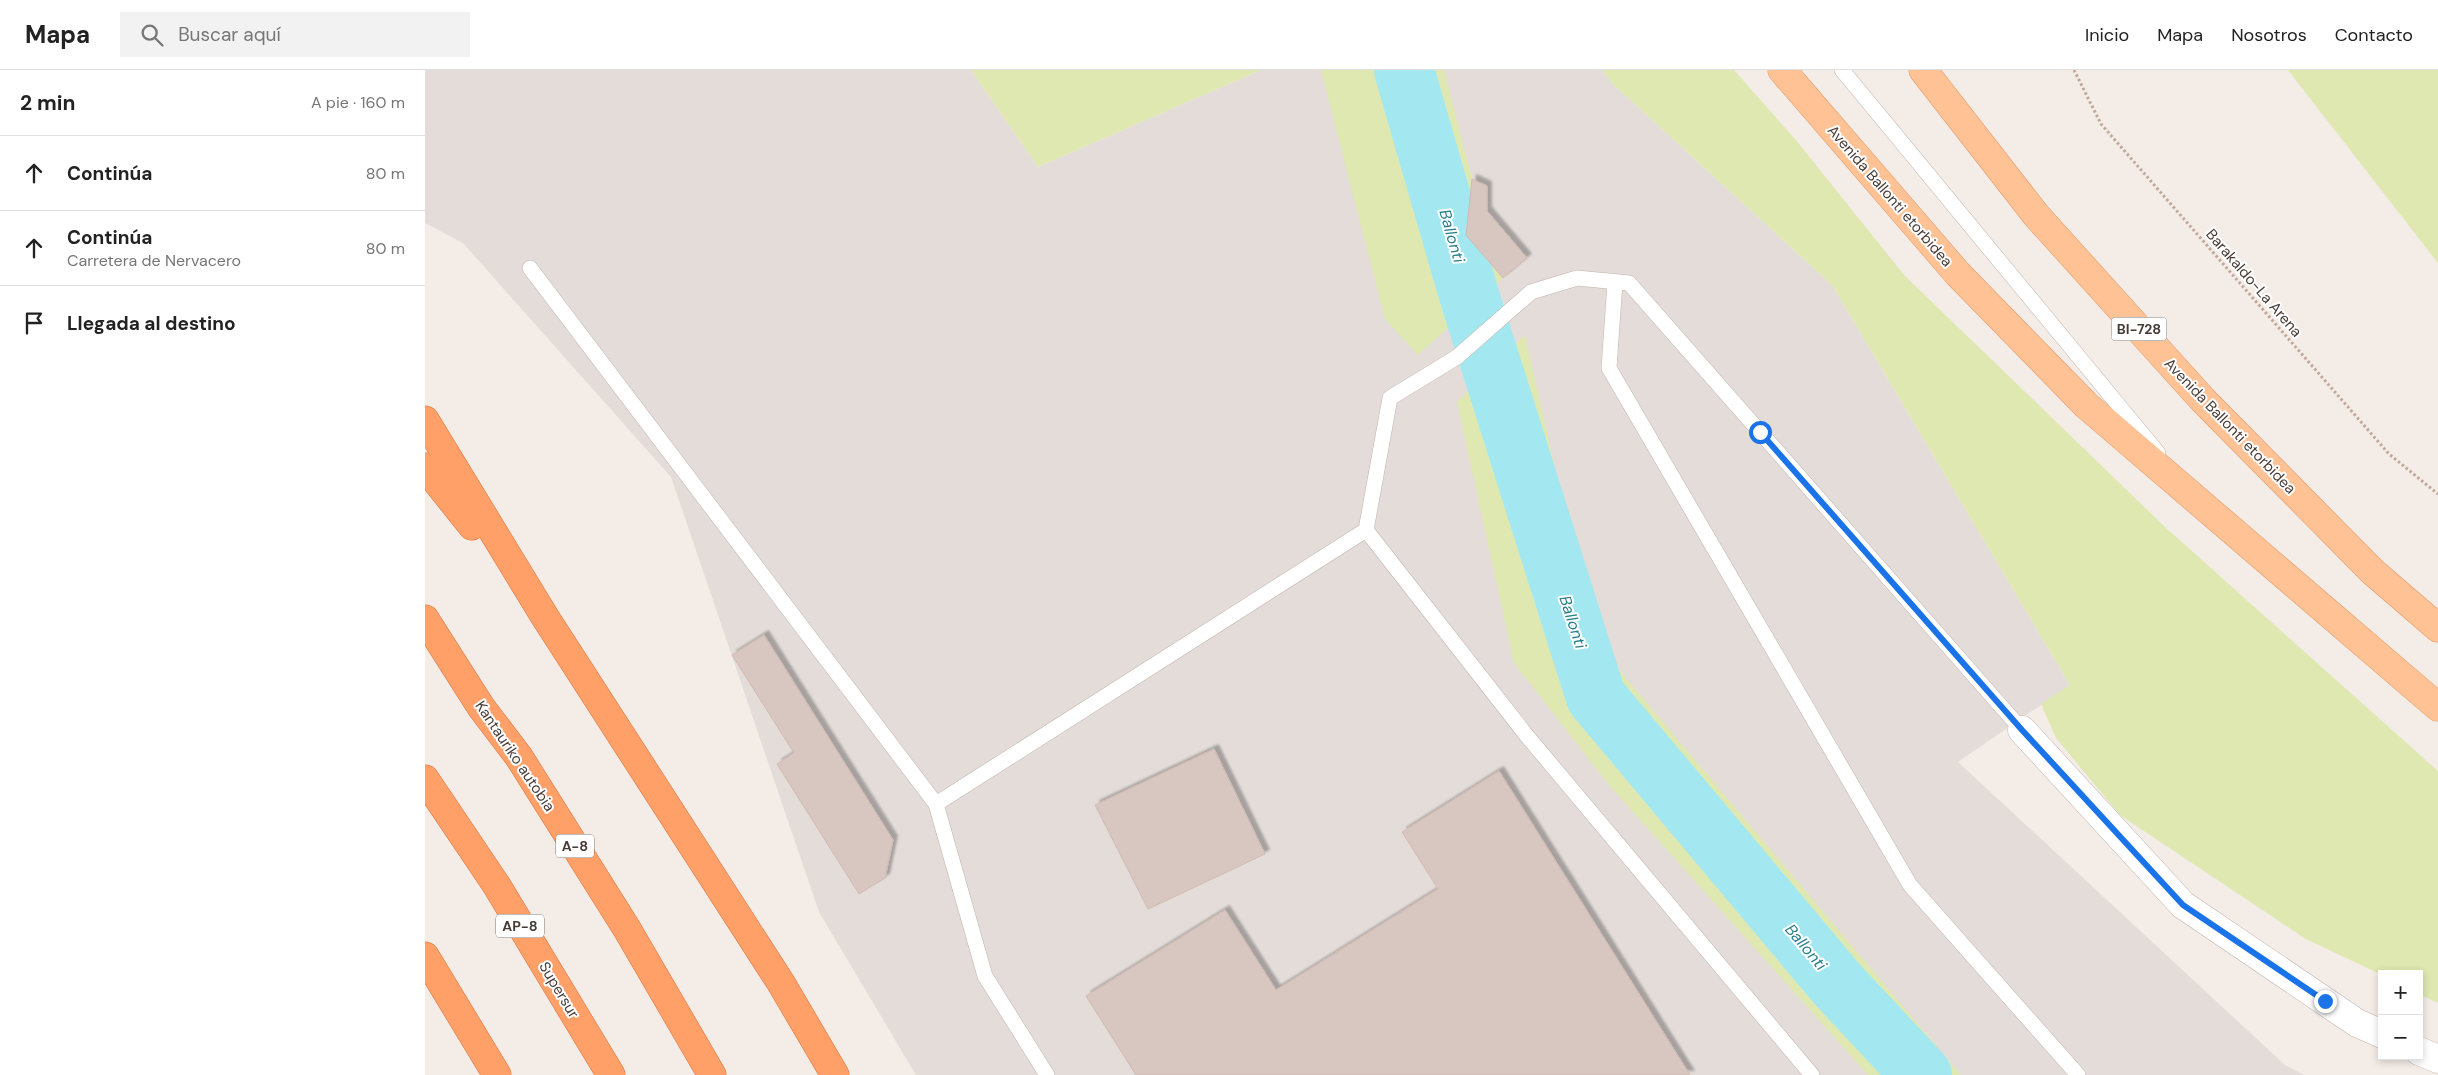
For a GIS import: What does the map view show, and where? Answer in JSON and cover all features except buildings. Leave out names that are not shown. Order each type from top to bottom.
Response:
[{"type":"highway","points":[[425,420],[545,617],[781,983],[835,1075]]},
{"type":"highway","points":[[425,467],[545,617]]},
{"type":"highway","name":"Kantauriko autobia","points":[[425,619],[481,707],[519,757],[540,790],[627,929],[712,1075]]},
{"type":"highway","name":"Supersur","points":[[425,779],[497,886],[611,1075]]},
{"type":"highway","points":[[425,956],[497,1075]]},
{"type":"main road","name":"Avenida Ballonti etorbidea","points":[[1781,70],[1972,288],[2087,405],[2438,707]]},
{"type":"main road","name":"Avenida Ballonti etorbidea","points":[[1923,70],[2036,215],[2203,400],[2373,572],[2438,628]]},
{"type":"street","points":[[2022,730],[2183,905],[2357,1023],[2378,1032]]},
{"type":"street","points":[[2423,1052],[2438,1059]]},
{"type":"lane","name":"Avenida Ballonti etorbidea","points":[[1842,70],[2199,503]]},
{"type":"lane","points":[[530,268],[936,804],[985,976],[1047,1075]]},
{"type":"lane","points":[[936,804],[1366,530],[1390,398],[1457,357],[1531,292],[1577,278],[1629,284],[2022,730]]},
{"type":"lane","points":[[1615,282],[1609,368],[1905,877],[2078,1075]]},
{"type":"lane","points":[[1366,530],[1527,736],[1812,1075]]},
{"type":"path","name":"Barakaldo-La Arena","points":[[2074,70],[2101,124],[2389,454],[2438,494]]},
{"type":"shaded area","points":[[425,70],[971,70],[1038,167],[1261,70],[1602,70],[1613,84],[1832,285],[2070,685],[1958,762],[2285,1065],[2304,1075],[916,1075],[819,912],[671,477],[463,243],[425,223]]},
{"type":"green space","points":[[971,70],[1261,70],[1038,167]]},
{"type":"green space","points":[[1321,70],[1444,70],[1472,179],[1466,235],[1503,278],[1418,355],[1385,319]]},
{"type":"green space","points":[[1602,70],[1734,70],[1795,139],[1905,276],[2165,527],[2438,771],[2438,1003],[2423,996],[2423,970],[2378,970],[2378,973],[2306,939],[2120,815],[2056,738],[2041,704],[2070,685],[1832,285],[1613,84]]},
{"type":"green space","points":[[2288,70],[2438,70],[2438,263]]},
{"type":"green space","points":[[1525,335],[1579,575],[1598,639],[1625,677],[1961,1075],[1868,1075],[1609,785],[1514,663],[1457,402]]},
{"type":"waterway","name":"Ballonti","points":[[1404,70],[1469,295],[1596,697],[1837,984],[1922,1075]]},
{"type":"route","points":[[1760,432],[2022,730],[2183,905],[2325,1001]]}]
